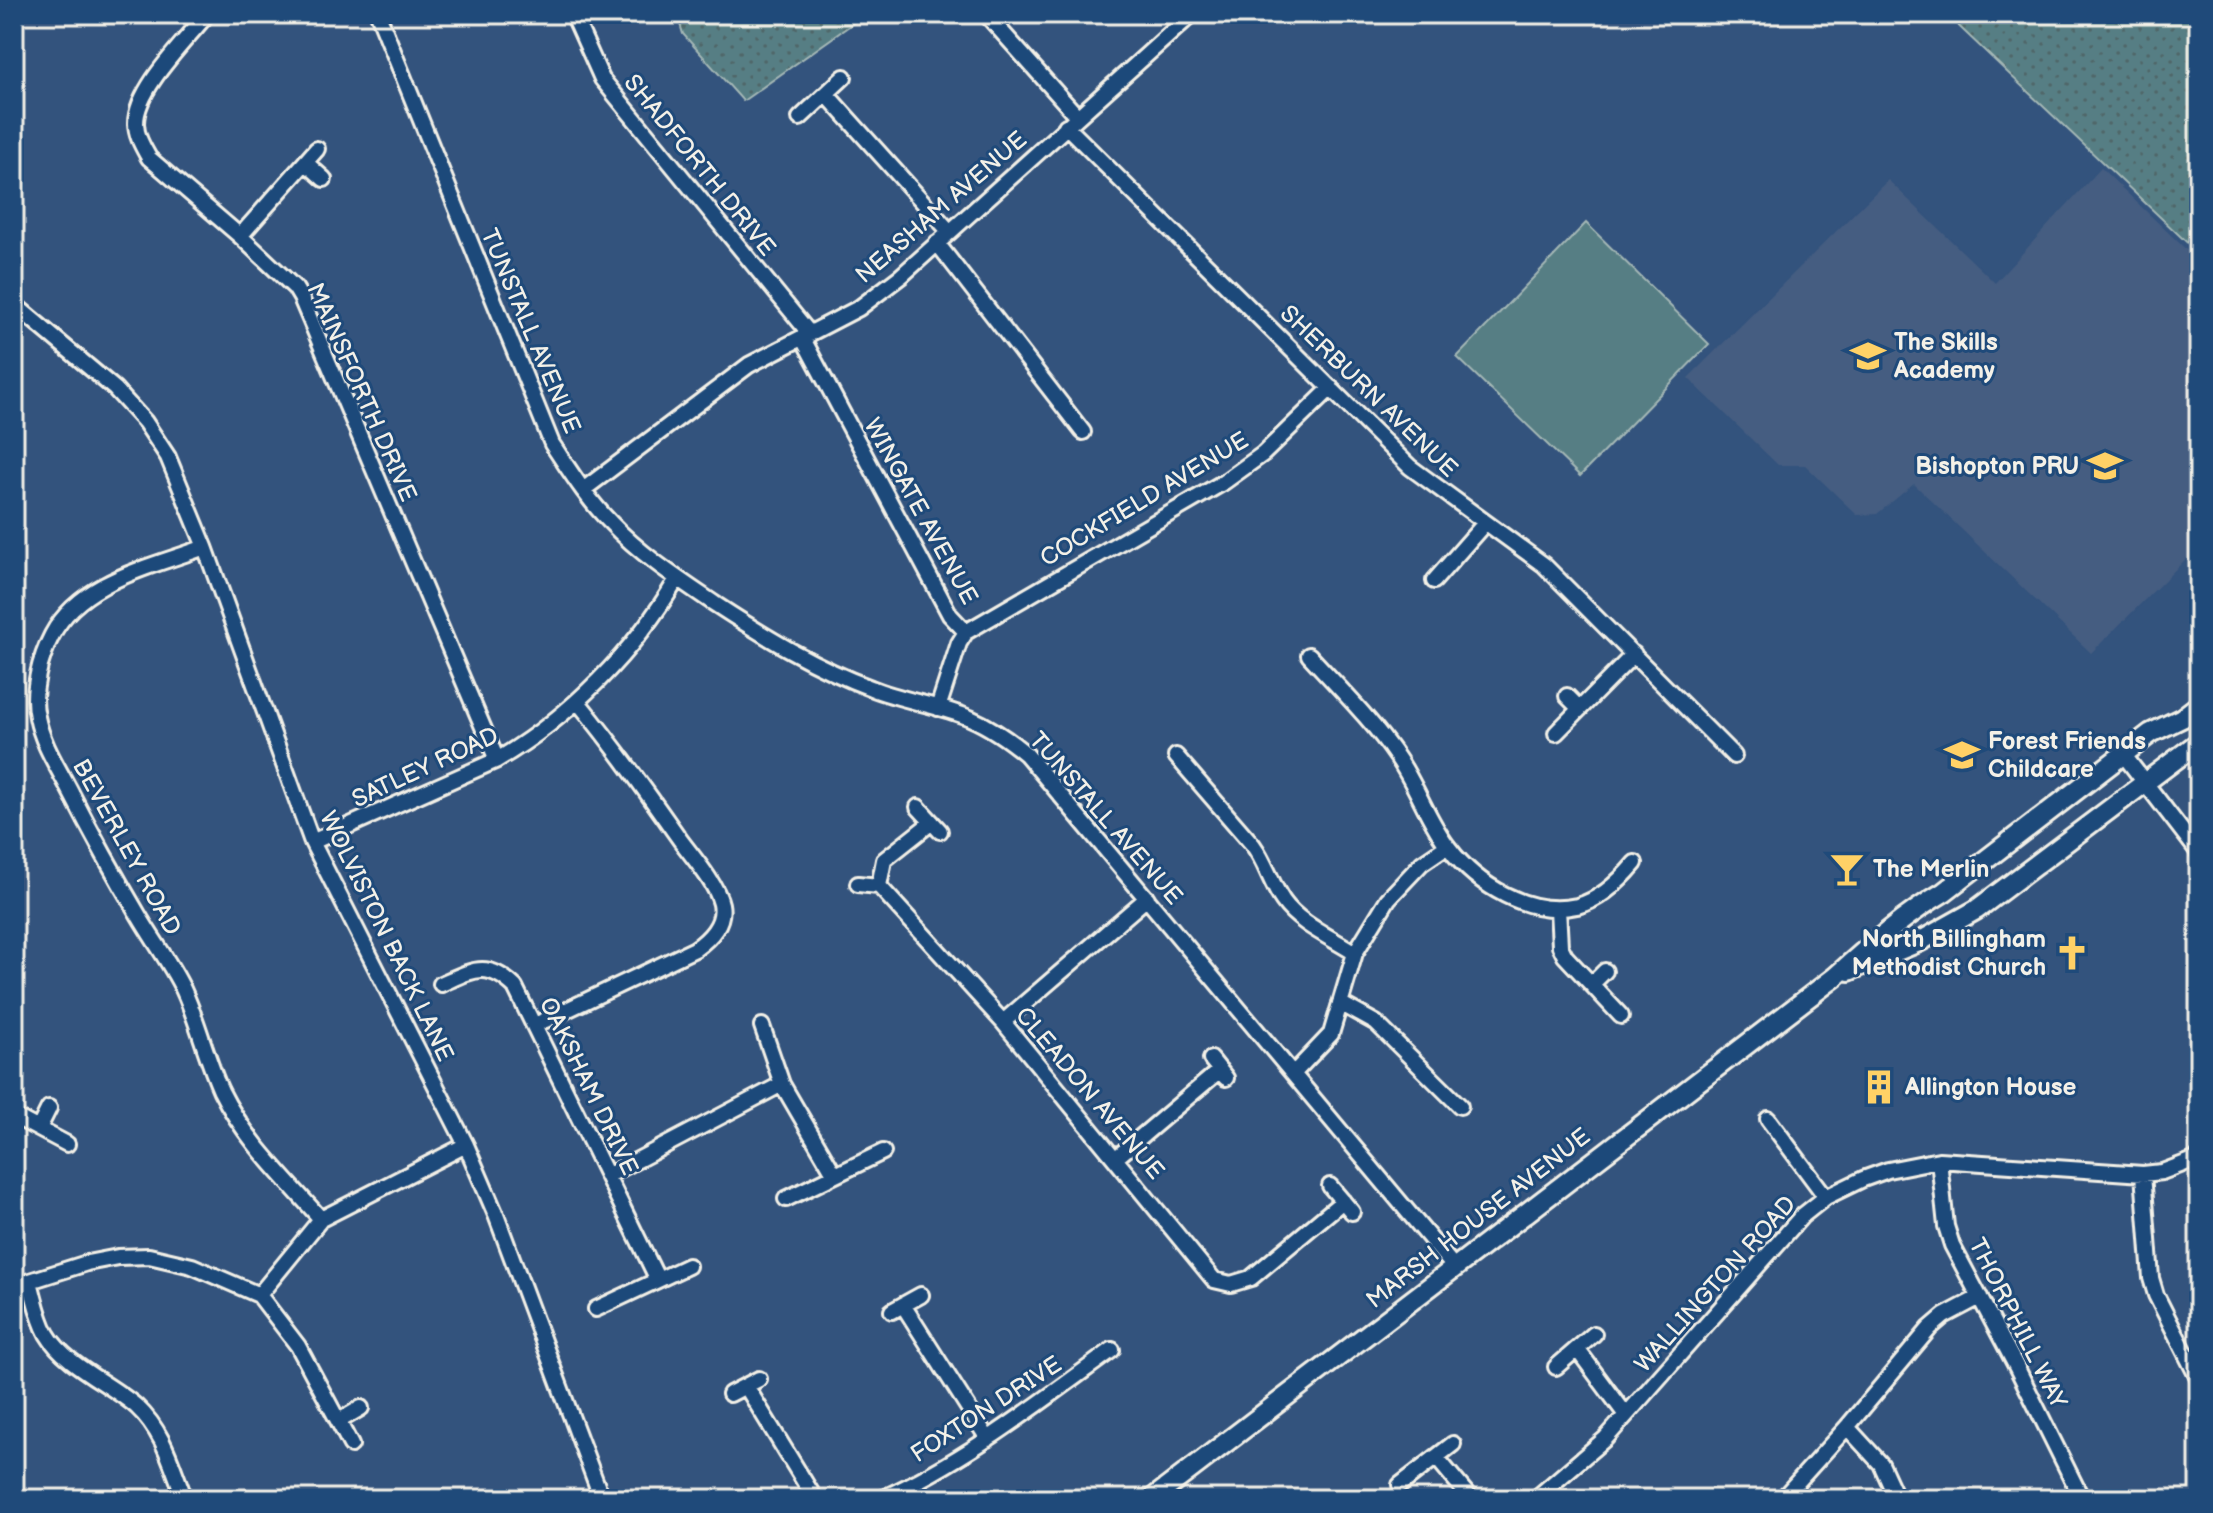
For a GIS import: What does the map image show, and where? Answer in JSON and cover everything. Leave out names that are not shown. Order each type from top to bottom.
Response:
[{"type":"street","name":"MAINSFORTH DRIVE","points":[[207,14],[148,88],[139,106],[136,124],[140,143],[149,158],[240,236],[295,288],[301,298],[497,760]]},
{"type":"street","name":"TUNSTALL AVENUE","points":[[378,14],[552,444],[608,521],[639,551],[758,632],[834,673],[873,689],[969,717],[989,727],[1026,754],[1454,1267]]},
{"type":"street","name":"SHADFORTH DRIVE","points":[[573,14],[602,79],[806,335]]},
{"type":"street","name":"SHERBURN AVENUE","points":[[986,14],[1071,121],[1410,467],[1544,565],[1634,654],[1716,746],[1734,756]]},
{"type":"street","name":"NEASHAM AVENUE","points":[[583,490],[749,365],[859,308],[901,276],[1192,14]]},
{"type":"street","points":[[800,118],[844,77]]},
{"type":"street","points":[[827,95],[950,232]]},
{"type":"street","points":[[240,236],[317,149]]},
{"type":"street","points":[[306,163],[324,179]]},
{"type":"street","points":[[937,243],[1083,432]]},
{"type":"street","name":"WOLVISTON BACK LANE","points":[[14,304],[115,389],[145,422],[168,457],[205,547],[312,842],[466,1145],[496,1215],[602,1499]]},
{"type":"street","name":"WINGATE AVENUE","points":[[806,335],[950,615],[966,632],[959,643],[938,708]]},
{"type":"street","name":"COCKFIELD AVENUE","points":[[966,632],[1224,482],[1263,454],[1331,388]]},
{"type":"street","points":[[1434,581],[1485,523]]},
{"type":"street","name":"BEVERLEY ROAD","points":[[205,547],[103,585],[84,597],[66,615],[52,635],[36,686],[36,716],[45,744],[106,860],[183,988],[220,1089],[231,1109],[250,1137],[321,1219]]},
{"type":"street","points":[[1433,555],[1446,567]]},
{"type":"street","name":"SATLEY ROAD","points":[[312,842],[518,748],[578,702],[657,614],[677,579]]},
{"type":"street","points":[[1556,733],[1634,654]]},
{"type":"street","points":[[1309,655],[1377,729],[1447,846],[1489,886],[1510,897],[1558,909],[1579,905],[1598,896],[1621,880],[1635,863]]},
{"type":"street","points":[[1567,696],[1580,709]]},
{"type":"street","points":[[535,1025],[695,949],[715,932],[721,904],[700,867],[607,737],[578,702]]},
{"type":"street","name":"MARSH HOUSE AVENUE","points":[[1152,1499],[1835,977],[1869,946],[2151,733],[2182,718],[2199,705]]},
{"type":"street","name":"MARSH HOUSE AVENUE","points":[[1835,977],[1948,928],[1976,910],[2199,742]]},
{"type":"street","points":[[2123,754],[2199,853]]},
{"type":"street","points":[[1176,756],[1264,860],[1285,905],[1355,953]]},
{"type":"street","points":[[858,884],[879,886],[884,860],[936,827],[918,807]]},
{"type":"street","points":[[1293,1074],[1331,1034],[1355,953],[1381,909],[1402,882],[1447,846]]},
{"type":"street","name":"CLEADON AVENUE","points":[[879,886],[1003,1022],[1214,1280],[1231,1284],[1251,1278],[1347,1206],[1330,1186]]},
{"type":"street","points":[[1003,1022],[1147,898]]},
{"type":"street","points":[[1558,909],[1560,946],[1565,956],[1621,1016]]},
{"type":"street","name":"OAKSHAM DRIVE","points":[[441,984],[475,969],[489,969],[501,974],[515,987],[658,1280]]},
{"type":"street","points":[[1592,984],[1605,971]]},
{"type":"street","points":[[1340,1003],[1376,1023],[1460,1106]]},
{"type":"street","points":[[762,1026],[782,1084],[835,1175]]},
{"type":"street","points":[[1116,1158],[1219,1069]]},
{"type":"street","points":[[609,1175],[782,1084]]},
{"type":"street","points":[[39,1128],[49,1108]]},
{"type":"street","points":[[14,1116],[67,1144]]},
{"type":"street","points":[[1768,1119],[1826,1197]]},
{"type":"street","points":[[259,1295],[321,1219],[466,1145]]},
{"type":"street","points":[[786,1199],[883,1152]]},
{"type":"street","name":"WALLINGTON ROAD","points":[[1535,1499],[1594,1450],[1735,1295],[1802,1216],[1826,1197],[1888,1170],[1939,1160],[2143,1174],[2162,1172],[2199,1158]]},
{"type":"street","name":"THORPHILL WAY","points":[[1939,1160],[1946,1226],[1952,1245],[2082,1499]]},
{"type":"street","points":[[2143,1174],[2151,1278],[2156,1295],[2199,1380]]},
{"type":"street","points":[[14,1286],[87,1263],[118,1257],[149,1256],[192,1266],[259,1295],[298,1346],[351,1445]]},
{"type":"street","points":[[596,1309],[688,1266]]},
{"type":"street","points":[[30,1282],[41,1321],[59,1350],[138,1408],[155,1429],[167,1448],[185,1499]]},
{"type":"street","points":[[921,1295],[898,1308],[988,1439]]},
{"type":"street","points":[[1782,1499],[1930,1328],[1944,1316],[1980,1297]]},
{"type":"street","points":[[1556,1367],[1594,1334]]},
{"type":"street","points":[[2184,1349],[2199,1341]]},
{"type":"street","points":[[1577,1349],[1626,1415]]},
{"type":"street","name":"FOXTON DRIVE","points":[[881,1499],[908,1487],[988,1439],[1112,1350]]},
{"type":"street","points":[[730,1394],[753,1382],[815,1499]]},
{"type":"street","points":[[339,1421],[361,1408]]},
{"type":"street","points":[[1847,1427],[1881,1464],[1897,1499]]},
{"type":"street","points":[[1400,1485],[1453,1444]]},
{"type":"street","points":[[1436,1457],[1471,1499]]},
{"type":"street","points":[[908,1487],[917,1499]]},
{"type":"shaded area","points":[[2101,168],[2199,262],[2199,546],[2091,653],[1914,484],[1877,514],[1857,515],[1805,465],[1778,465],[1688,378],[1888,180],[1995,283]]},
{"type":"green space","points":[[677,14],[866,14],[743,101],[683,34]]},
{"type":"green space","points":[[1946,14],[2199,14],[2199,254]]},
{"type":"green space","points":[[1586,223],[1709,344],[1580,476],[1457,357]]},
{"type":"place","name":"The Skills Academy","points":[[1868,356]]},
{"type":"place","name":"Bishopton PRU","points":[[2105,466]]},
{"type":"place","name":"Forest Friends Childcare","points":[[1962,755]]},
{"type":"place","name":"The Merlin","points":[[1847,869]]},
{"type":"place","name":"North Billingham Methodist Church","points":[[2072,953]]},
{"type":"place","name":"Allington House","points":[[1879,1087]]}]
